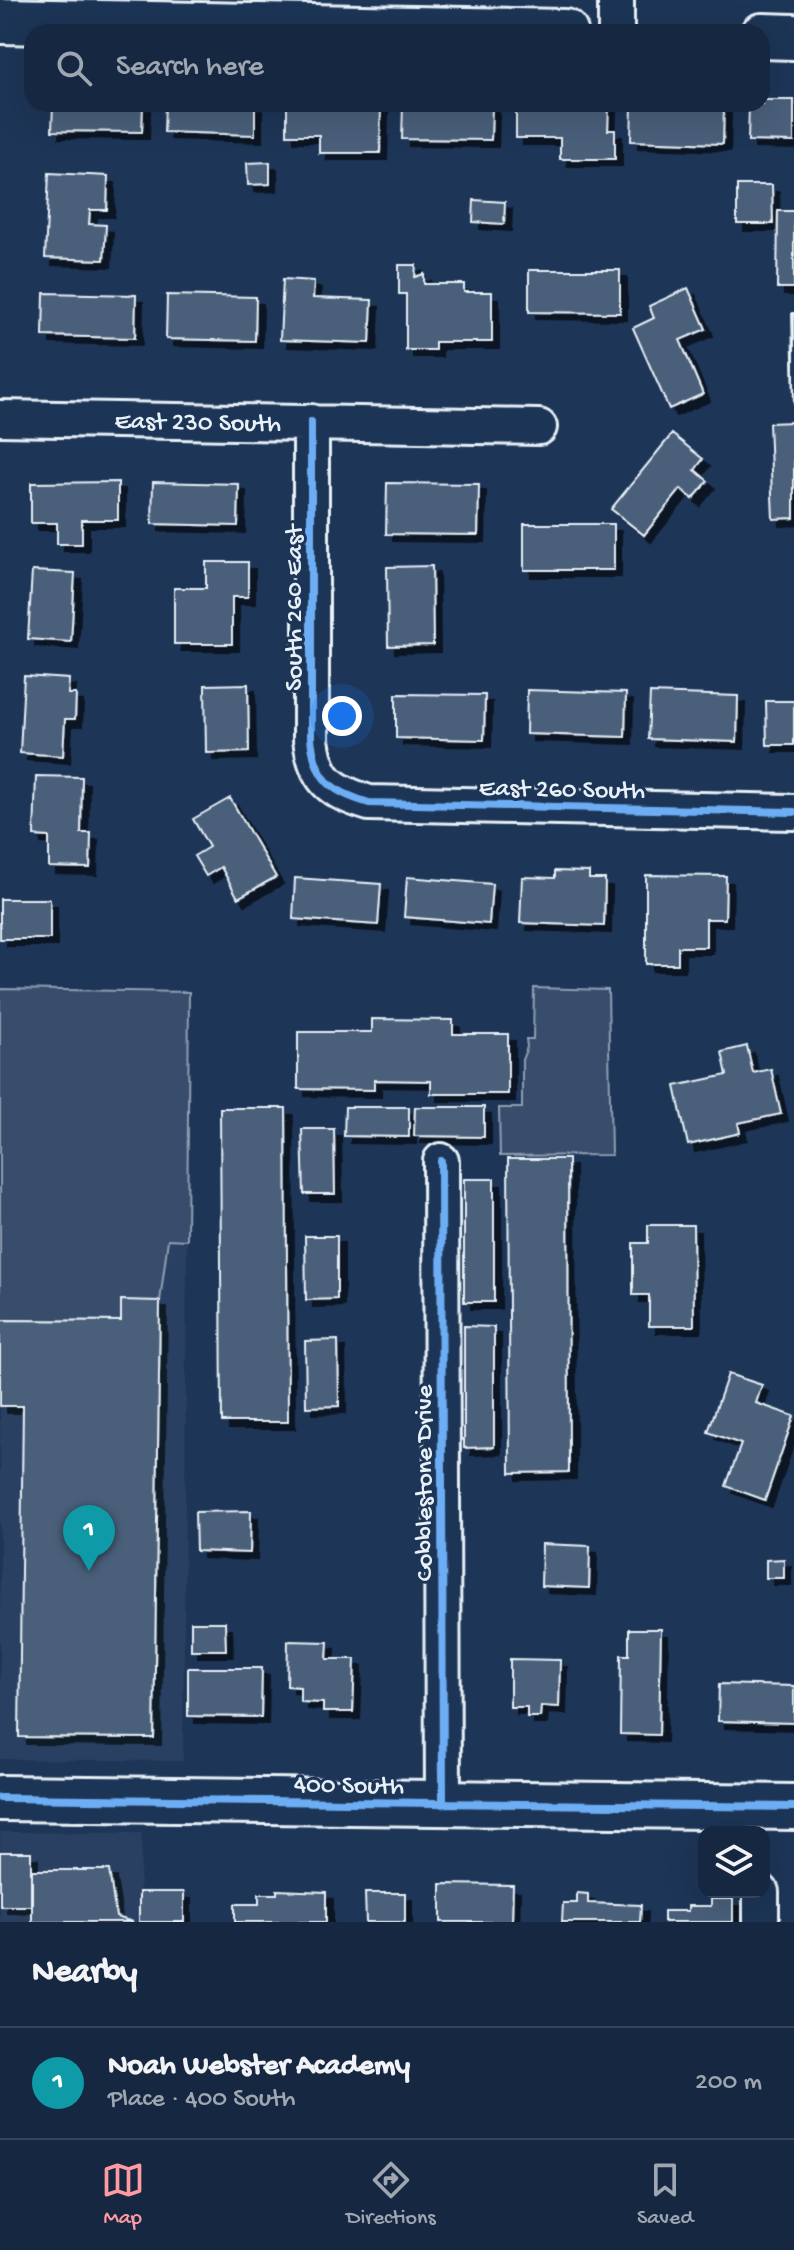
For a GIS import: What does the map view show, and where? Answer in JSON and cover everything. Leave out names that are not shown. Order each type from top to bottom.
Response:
[{"type":"street","points":[[616,0],[616,24]]},
{"type":"street","points":[[0,21],[292,13],[450,24]]},
{"type":"street","points":[[770,36],[794,37]]},
{"type":"street","name":"East 230 South","points":[[0,418],[539,427]]},
{"type":"street","name":"South 260 East","points":[[311,422],[311,739],[317,765],[333,787]]},
{"type":"street","name":"East 260 South","points":[[333,787],[343,795],[369,803],[794,812]]},
{"type":"street","name":"Cobblestone Drive","points":[[441,1161],[443,1804]]},
{"type":"street","name":"400 South","points":[[0,1798],[443,1804],[774,1815]]},
{"type":"street","points":[[761,1898],[761,1922]]},
{"type":"shaded area","points":[[534,988],[608,990],[611,1155],[500,1156],[499,1108],[522,1108],[522,1060],[527,1047],[526,1039],[533,1039]]},
{"type":"shaded area","points":[[0,989],[189,992],[183,1761],[0,1759]]},
{"type":"shaded area","points":[[0,989],[189,992],[187,1240],[168,1239],[160,1301],[121,1321],[0,1320]]},
{"type":"shaded area","points":[[0,1832],[142,1833],[138,1922],[0,1922]]},
{"type":"building","points":[[770,100],[794,100],[794,142],[748,141],[749,112],[770,112]]},
{"type":"building","points":[[53,112],[143,112],[142,132],[52,131]]},
{"type":"building","points":[[165,112],[255,112],[255,135],[164,132]]},
{"type":"building","points":[[287,112],[381,112],[380,153],[319,153],[319,135],[287,135]]},
{"type":"building","points":[[403,112],[492,112],[491,140],[402,139]]},
{"type":"building","points":[[516,112],[609,112],[608,130],[615,130],[615,159],[560,159],[560,138],[516,138]]},
{"type":"building","points":[[632,112],[724,112],[723,144],[631,141]]},
{"type":"building","points":[[270,162],[270,184],[248,185],[247,163]]},
{"type":"building","points":[[49,173],[108,176],[107,210],[90,210],[89,224],[106,225],[104,260],[45,258]]},
{"type":"building","points":[[737,185],[772,185],[773,224],[737,224]]},
{"type":"building","points":[[474,200],[505,202],[504,224],[473,222]]},
{"type":"building","points":[[778,211],[794,211],[794,288],[777,288]]},
{"type":"building","points":[[399,265],[416,265],[415,277],[424,274],[424,284],[464,284],[464,292],[492,292],[492,342],[435,342],[435,350],[406,350],[406,294],[399,294]]},
{"type":"building","points":[[529,270],[620,270],[620,313],[529,312]]},
{"type":"building","points":[[283,279],[314,281],[313,298],[372,300],[370,343],[280,340]]},
{"type":"building","points":[[688,288],[706,329],[680,340],[703,394],[669,409],[633,328],[654,318],[649,306]]},
{"type":"building","points":[[44,293],[136,295],[135,338],[43,336]]},
{"type":"building","points":[[167,295],[256,297],[255,341],[166,339]]},
{"type":"building","points":[[792,313],[794,313],[794,405]]},
{"type":"building","points":[[794,422],[794,518],[773,519],[769,423]]},
{"type":"building","points":[[672,434],[703,459],[695,470],[708,481],[693,499],[681,489],[644,535],[611,509]]},
{"type":"building","points":[[118,482],[118,520],[82,520],[82,544],[57,544],[57,523],[31,523],[31,483]]},
{"type":"building","points":[[153,482],[239,484],[238,526],[152,524]]},
{"type":"building","points":[[387,483],[479,484],[478,535],[386,534]]},
{"type":"building","points":[[524,524],[614,524],[614,570],[524,570]]},
{"type":"building","points":[[206,562],[248,562],[248,597],[232,597],[232,644],[174,644],[174,588],[206,588]]},
{"type":"building","points":[[432,566],[433,645],[388,646],[387,567]]},
{"type":"building","points":[[32,571],[75,573],[71,642],[28,639]]},
{"type":"building","points":[[24,676],[69,679],[68,694],[76,694],[75,719],[65,719],[63,756],[20,753]]},
{"type":"building","points":[[248,684],[249,752],[206,753],[205,685]]},
{"type":"building","points":[[527,690],[626,693],[625,737],[526,734]]},
{"type":"building","points":[[650,693],[738,696],[737,742],[648,739]]},
{"type":"building","points":[[396,694],[485,695],[484,740],[396,738]]},
{"type":"building","points":[[766,701],[794,701],[794,745],[767,745]]},
{"type":"building","points":[[36,776],[82,777],[81,833],[91,833],[90,868],[49,867],[49,837],[34,836]]},
{"type":"building","points":[[230,798],[276,877],[238,898],[221,867],[206,876],[194,856],[209,847],[193,819]]},
{"type":"building","points":[[555,871],[589,872],[589,879],[605,879],[604,926],[520,923],[522,877],[555,878]]},
{"type":"building","points":[[646,875],[726,876],[725,919],[706,919],[706,947],[678,947],[678,964],[646,964]]},
{"type":"building","points":[[407,877],[492,884],[489,924],[404,917]]},
{"type":"building","points":[[295,878],[381,884],[378,925],[293,919]]},
{"type":"building","points":[[0,899],[50,899],[50,939],[0,939]]},
{"type":"building","points":[[372,1019],[453,1020],[453,1034],[508,1034],[508,1094],[431,1094],[431,1081],[374,1080],[374,1090],[298,1089],[298,1032],[372,1032]]},
{"type":"building","points":[[747,1046],[753,1073],[771,1069],[781,1114],[738,1123],[740,1133],[688,1145],[675,1086],[727,1075],[722,1052]]},
{"type":"building","points":[[345,1107],[409,1107],[409,1137],[344,1136]]},
{"type":"building","points":[[415,1107],[484,1107],[484,1137],[414,1136]]},
{"type":"building","points":[[220,1108],[286,1108],[288,1422],[222,1422]]},
{"type":"building","points":[[302,1129],[334,1129],[335,1194],[304,1194]]},
{"type":"building","points":[[508,1159],[568,1159],[569,1472],[510,1473]]},
{"type":"building","points":[[464,1179],[494,1179],[494,1302],[464,1302]]},
{"type":"building","points":[[648,1225],[693,1225],[694,1326],[649,1326],[649,1295],[633,1295],[633,1243],[648,1243]]},
{"type":"building","points":[[305,1236],[337,1236],[337,1299],[306,1300]]},
{"type":"building","points":[[121,1300],[160,1301],[154,1738],[19,1737],[23,1406],[0,1406],[0,1320],[121,1321]]},
{"type":"building","points":[[464,1326],[494,1327],[494,1447],[464,1448]]},
{"type":"building","points":[[338,1340],[339,1406],[306,1407],[305,1341]]},
{"type":"building","points":[[728,1374],[762,1385],[756,1403],[794,1416],[765,1500],[726,1486],[741,1444],[708,1432]]},
{"type":"building","points":[[251,1511],[250,1553],[196,1551],[195,1512]]},
{"type":"building","points":[[542,1544],[590,1546],[589,1588],[541,1586]]},
{"type":"building","points":[[784,1559],[784,1578],[766,1578],[766,1560]]},
{"type":"building","points":[[191,1622],[225,1622],[226,1650],[191,1650]]},
{"type":"building","points":[[629,1629],[661,1629],[659,1735],[620,1734],[621,1655],[629,1655]]},
{"type":"building","points":[[288,1641],[328,1642],[327,1659],[355,1659],[353,1712],[323,1712],[323,1703],[300,1702],[300,1687],[287,1686]]},
{"type":"building","points":[[510,1659],[560,1660],[559,1707],[541,1706],[540,1717],[527,1717],[527,1707],[510,1707]]},
{"type":"building","points":[[188,1668],[262,1668],[261,1717],[188,1716]]},
{"type":"building","points":[[719,1684],[794,1686],[794,1723],[718,1721]]},
{"type":"building","points":[[0,1852],[31,1852],[31,1906],[0,1906]]},
{"type":"building","points":[[32,1870],[109,1870],[116,1917],[133,1922],[32,1922]]},
{"type":"building","points":[[441,1884],[513,1885],[512,1922],[441,1922]]},
{"type":"building","points":[[277,1890],[326,1892],[326,1922],[235,1922],[235,1904],[259,1904],[259,1894],[277,1894]]},
{"type":"building","points":[[139,1892],[184,1892],[184,1922],[139,1922]]},
{"type":"building","points":[[365,1893],[405,1893],[405,1922],[366,1922]]},
{"type":"building","points":[[577,1893],[588,1894],[588,1903],[641,1905],[640,1922],[562,1922],[563,1903],[577,1903]]},
{"type":"building","points":[[711,1899],[733,1899],[733,1922],[664,1922],[664,1911],[688,1911],[688,1906],[711,1906]]},
{"type":"cycle path","points":[[311,422],[311,739],[317,765],[335,789],[369,803],[794,812]]},
{"type":"cycle path","points":[[441,1161],[443,1804]]},
{"type":"cycle path","points":[[0,1798],[794,1807]]},
{"type":"place","name":"Noah Webster Academy","points":[[89,1571]]}]
